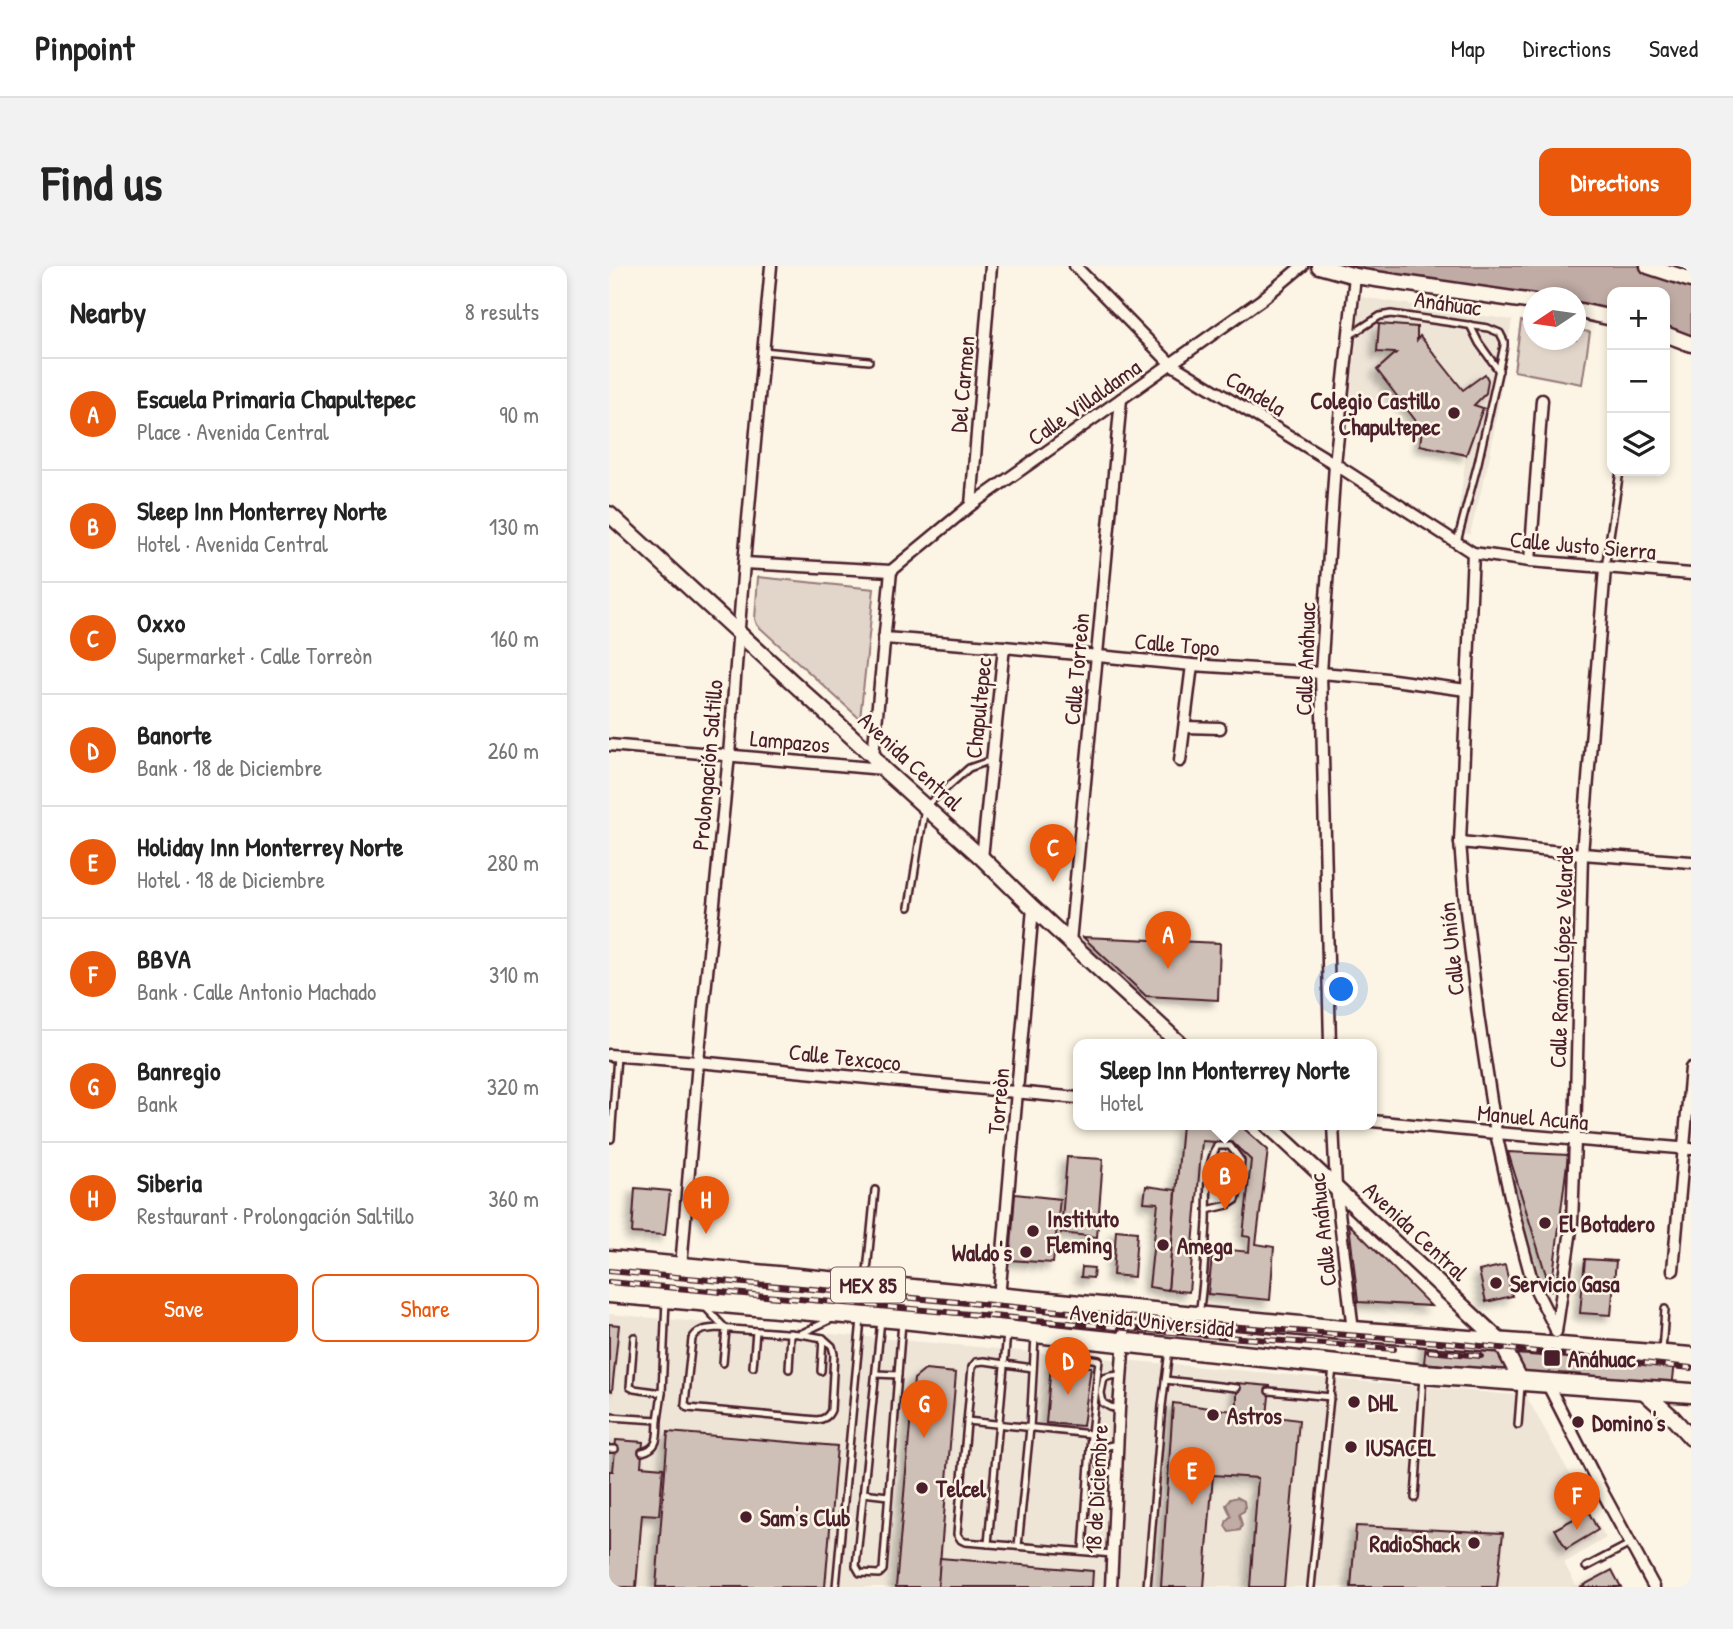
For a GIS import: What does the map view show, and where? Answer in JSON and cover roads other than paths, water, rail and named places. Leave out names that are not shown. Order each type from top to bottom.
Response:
[{"type":"highway","name":"Avenida Universidad","points":[[609,1260],[1353,1331],[1501,1342],[1555,1338],[1691,1357]]},
{"type":"highway","name":"Avenida Universidad","points":[[609,1293],[1035,1332],[1423,1374],[1691,1393]]},
{"type":"street","name":"Prolongación Saltillo","points":[[681,1267],[771,266]]},
{"type":"street","name":"Del Carmen","points":[[971,505],[991,266]]},
{"type":"street","name":"Candela","points":[[1075,266],[1171,364],[1335,464],[1472,553]]},
{"type":"street","name":"Calle Villaldama","points":[[891,571],[971,505],[1261,300],[1302,266]]},
{"type":"street","points":[[1319,266],[1355,276],[1523,300]]},
{"type":"street","points":[[1657,267],[1691,280]]},
{"type":"street","name":"Calle Anáhuac","points":[[1330,1039],[1321,673],[1335,464],[1355,276]]},
{"type":"street","points":[[1586,312],[1607,317]]},
{"type":"street","points":[[1670,336],[1691,344]]},
{"type":"street","name":"Calle Torreòn","points":[[1070,942],[1121,399]]},
{"type":"street","points":[[1530,561],[1542,400]]},
{"type":"street","name":"Avenida Central","points":[[609,514],[873,756],[883,769],[1175,1039]]},
{"type":"street","name":"Calle Justo Sierra","points":[[1472,553],[1530,561],[1691,574]]},
{"type":"street","name":"Calle Unión","points":[[1472,553],[1460,842],[1465,903],[1496,1133],[1533,1284],[1555,1338]]},
{"type":"street","points":[[744,564],[891,571],[873,756]]},
{"type":"street","name":"Calle Ramón López Velarde","points":[[1555,1338],[1572,1223],[1582,854],[1605,568]]},
{"type":"street","name":"Calle Topo","points":[[884,638],[1192,665],[1379,678],[1466,690]]},
{"type":"street","name":"Chapultepec","points":[[982,858],[1004,647]]},
{"type":"street","points":[[1180,761],[1192,665]]},
{"type":"street","points":[[1185,727],[1220,728]]},
{"type":"street","name":"Lampazos","points":[[609,745],[883,769]]},
{"type":"street","points":[[1460,842],[1691,862]]},
{"type":"street","name":"Torreòn","points":[[999,1298],[1033,908]]},
{"type":"street","name":"Calle Texcoco","points":[[613,1055],[1073,1098]]},
{"type":"street","points":[[1673,1270],[1687,1149],[1691,1068]]},
{"type":"street","name":"Manuel Acuña","points":[[1377,1121],[1687,1149]]},
{"type":"street","name":"Avenida Central","points":[[1274,1130],[1501,1342],[1521,1381]]},
{"type":"street","name":"Calle Anáhuac","points":[[1332,1130],[1336,1187],[1353,1331]]},
{"type":"street","name":"18 de Diciembre","points":[[1111,1587],[1126,1309]]},
{"type":"street","points":[[1547,1383],[1654,1587]]},
{"type":"street","points":[[1641,1389],[1691,1438]]},
{"type":"lane","name":"Anáhuac","points":[[1349,336],[1385,315],[1495,330],[1502,337],[1504,346],[1499,371],[1457,542]]},
{"type":"lane","points":[[1470,326],[1499,371]]},
{"type":"lane","points":[[763,351],[869,361]]},
{"type":"lane","points":[[1605,568],[1619,476]]},
{"type":"lane","points":[[909,907],[925,807],[969,768],[992,760]]},
{"type":"lane","points":[[611,1139],[613,1055]]},
{"type":"lane","points":[[1199,1316],[1204,1283],[1207,1210],[1210,1158],[1217,1146],[1230,1146],[1241,1161],[1236,1200],[1228,1205],[1207,1210]]},
{"type":"lane","points":[[865,1285],[876,1190]]},
{"type":"lane","points":[[642,1452],[650,1450],[656,1443],[662,1393],[667,1297]]},
{"type":"lane","points":[[698,1300],[726,1329],[723,1363]]},
{"type":"lane","points":[[1662,1355],[1665,1309]]},
{"type":"lane","points":[[800,1334],[852,1314],[836,1587]]},
{"type":"lane","points":[[881,1317],[856,1566],[860,1573],[879,1574],[883,1570],[902,1319]]},
{"type":"lane","points":[[703,1329],[726,1329],[800,1334],[823,1338],[832,1346],[834,1354],[831,1410],[825,1418],[817,1420],[688,1408],[685,1404],[692,1339],[703,1329]]},
{"type":"lane","points":[[988,1544],[1008,1330]]},
{"type":"lane","points":[[753,1367],[756,1331]]},
{"type":"lane","points":[[1018,1546],[1030,1428],[1035,1332]]},
{"type":"lane","points":[[789,1369],[791,1333]]},
{"type":"lane","points":[[634,1337],[631,1388],[662,1393]]},
{"type":"lane","points":[[821,1371],[823,1338]]},
{"type":"lane","points":[[1147,1587],[1169,1346]]},
{"type":"lane","points":[[1083,1551],[1099,1360],[1086,1358]]},
{"type":"lane","points":[[1033,1368],[984,1361],[976,1362],[972,1367],[957,1534],[965,1542],[1113,1554]]},
{"type":"lane","points":[[1311,1587],[1334,1363]]},
{"type":"lane","points":[[876,1374],[898,1375]]},
{"type":"lane","points":[[1415,1499],[1423,1374]]},
{"type":"lane","points":[[1119,1409],[1103,1403],[1101,1393],[1104,1378],[1122,1375]]},
{"type":"lane","points":[[1165,1380],[1237,1388]]},
{"type":"lane","points":[[1518,1424],[1521,1381]]},
{"type":"lane","points":[[1269,1391],[1331,1396]]},
{"type":"lane","points":[[609,1417],[658,1420]]},
{"type":"lane","points":[[967,1421],[1091,1434]]},
{"type":"lane","points":[[1117,1474],[1106,1472],[1100,1465],[1103,1449],[1118,1444]]},
{"type":"lane","points":[[863,1493],[888,1496]]},
{"type":"lane","points":[[1586,1567],[1630,1543]]},
{"type":"railway","points":[[609,1271],[1228,1326],[1452,1343],[1691,1368]]},
{"type":"railway","points":[[609,1282],[1227,1337],[1394,1349]]},
{"type":"railway","points":[[1429,1351],[1481,1356]]},
{"type":"place","name":"Colegio Castillo Chapultepec","points":[[1454,413]]},
{"type":"place","name":"Oxxo","points":[[1053,882]]},
{"type":"place","name":"Escuela Primaria Chapultepec","points":[[1168,969]]},
{"type":"place","name":"Sleep Inn Monterrey Norte","points":[[1225,1210]]},
{"type":"place","name":"El Botadero","points":[[1545,1223]]},
{"type":"place","name":"Instituto Fleming","points":[[1033,1231]]},
{"type":"place","name":"Siberia","points":[[706,1234]]},
{"type":"place","name":"Amega","points":[[1163,1245]]},
{"type":"place","name":"Waldo's","points":[[1026,1252]]},
{"type":"place","name":"Servicio Gasa","points":[[1496,1283]]},
{"type":"place","name":"Anáhuac","points":[[1552,1358]]},
{"type":"place","name":"Banorte","points":[[1068,1395]]},
{"type":"place","name":"DHL","points":[[1354,1402]]},
{"type":"place","name":"Astros","points":[[1213,1415]]},
{"type":"place","name":"Domino's","points":[[1578,1422]]},
{"type":"place","name":"Banregio","points":[[924,1438]]},
{"type":"place","name":"IUSACEL","points":[[1351,1447]]},
{"type":"place","name":"Telcel","points":[[922,1488]]},
{"type":"place","name":"Holiday Inn Monterrey Norte","points":[[1192,1505]]},
{"type":"place","name":"Sam's Club","points":[[746,1517]]},
{"type":"place","name":"BBVA","points":[[1577,1530]]},
{"type":"place","name":"RadioShack","points":[[1474,1543]]}]
